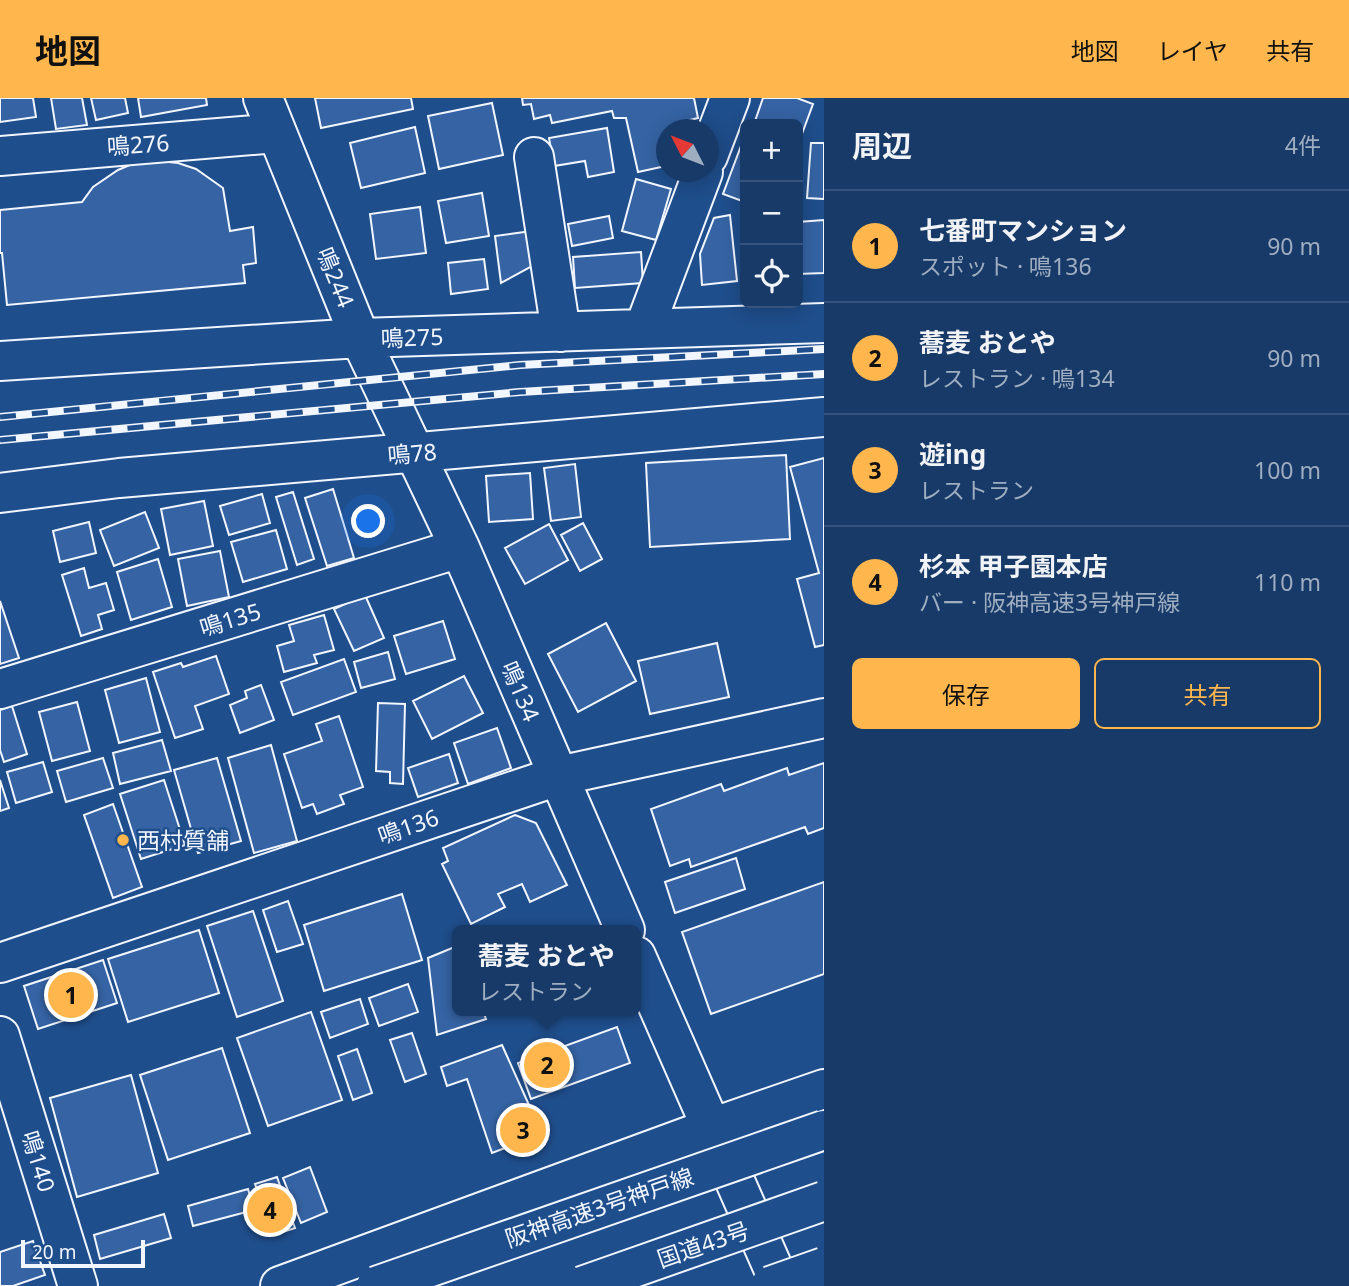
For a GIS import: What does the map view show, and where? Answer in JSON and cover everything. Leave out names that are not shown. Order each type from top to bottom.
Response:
[{"type":"main road","name":"鳴244","points":[[262,98],[360,338],[416,453]]},
{"type":"main road","points":[[719,128],[730,98]]},
{"type":"main road","name":"鳴276","points":[[0,156],[277,134]]},
{"type":"main road","points":[[534,157],[561,332]]},
{"type":"main road","points":[[644,329],[699,182]]},
{"type":"main road","name":"鳴275","points":[[0,361],[360,338],[824,323]]},
{"type":"main road","name":"鳴78","points":[[0,493],[119,478],[824,417]]},
{"type":"main road","name":"鳴134","points":[[416,453],[460,548],[623,925]]},
{"type":"main road","name":"鳴135","points":[[0,690],[460,548]]},
{"type":"main road","name":"鳴136","points":[[0,962],[558,776],[824,718]]},
{"type":"main road","points":[[641,967],[781,1286]]},
{"type":"main road","name":"鳴140","points":[[0,1036],[78,1286]]},
{"type":"main road","points":[[280,1286],[824,1089]]},
{"type":"main road","name":"阪神高速3号神戸線","points":[[376,1286],[824,1130]]},
{"type":"main road","name":"国道43号","points":[[582,1286],[824,1201]]},
{"type":"main road","points":[[770,1286],[824,1267]]},
{"type":"building","points":[[0,98],[33,98],[36,117],[0,122]]},
{"type":"building","points":[[51,98],[82,98],[87,125],[56,129]]},
{"type":"building","points":[[91,98],[125,98],[128,113],[96,120]]},
{"type":"building","points":[[138,98],[206,98],[207,105],[141,117]]},
{"type":"building","points":[[315,98],[411,98],[413,109],[321,128]]},
{"type":"building","points":[[522,98],[694,98],[698,118],[656,119],[656,168],[638,172],[626,118],[614,118],[612,111],[552,123],[550,115],[534,119],[531,104],[523,105]]},
{"type":"building","points":[[763,98],[797,98],[813,104],[803,131],[803,119],[756,119]]},
{"type":"building","points":[[492,103],[503,155],[439,169],[428,116]]},
{"type":"building","points":[[415,127],[425,173],[361,188],[350,143]]},
{"type":"building","points":[[607,128],[614,172],[588,177],[585,161],[554,166],[549,138]]},
{"type":"building","points":[[811,143],[824,143],[824,199],[807,198]]},
{"type":"building","points":[[740,149],[740,200],[723,194]]},
{"type":"building","points":[[159,161],[196,169],[223,188],[230,231],[253,227],[256,263],[243,265],[245,283],[7,305],[0,253],[0,210],[82,202],[93,187],[118,170],[132,164]]},
{"type":"building","points":[[636,179],[671,189],[656,240],[622,231]]},
{"type":"building","points":[[482,193],[489,236],[446,243],[438,201]]},
{"type":"building","points":[[420,207],[426,253],[376,259],[370,214]]},
{"type":"building","points":[[730,215],[737,281],[702,285],[700,254],[714,218]]},
{"type":"building","points":[[609,216],[613,238],[572,246],[568,224]]},
{"type":"building","points":[[824,220],[824,273],[803,274],[803,222]]},
{"type":"building","points":[[532,231],[536,264],[501,283],[495,236]]},
{"type":"building","points":[[641,252],[643,283],[575,288],[573,257]]},
{"type":"building","points":[[484,259],[488,289],[451,294],[448,263]]},
{"type":"building","points":[[786,455],[790,539],[650,547],[646,463]]},
{"type":"building","points":[[824,458],[824,645],[815,647],[797,579],[819,573],[790,467]]},
{"type":"building","points":[[575,464],[581,517],[551,521],[544,468]]},
{"type":"building","points":[[530,473],[533,519],[489,522],[486,476]]},
{"type":"building","points":[[333,489],[354,558],[327,566],[305,498]]},
{"type":"building","points":[[293,492],[314,559],[297,565],[276,497]]},
{"type":"building","points":[[262,494],[270,523],[229,535],[220,506]]},
{"type":"building","points":[[204,501],[213,546],[170,555],[161,509]]},
{"type":"building","points":[[145,512],[159,548],[114,566],[100,530]]},
{"type":"building","points":[[89,522],[96,553],[60,562],[53,531]]},
{"type":"building","points":[[583,523],[602,559],[580,571],[561,535]]},
{"type":"building","points":[[549,524],[568,560],[525,584],[505,548]]},
{"type":"building","points":[[276,530],[287,569],[243,582],[231,542]]},
{"type":"building","points":[[220,551],[229,597],[187,606],[178,559]]},
{"type":"building","points":[[158,559],[172,607],[131,620],[117,572]]},
{"type":"building","points":[[84,568],[89,588],[106,583],[114,610],[98,615],[102,629],[81,636],[62,575]]},
{"type":"building","points":[[365,595],[384,638],[354,651],[334,609]]},
{"type":"building","points":[[0,601],[19,658],[0,664]]},
{"type":"building","points":[[324,615],[334,650],[314,655],[317,663],[284,672],[277,646],[294,641],[289,625]]},
{"type":"building","points":[[443,621],[455,659],[406,674],[394,636]]},
{"type":"building","points":[[606,623],[636,681],[578,712],[548,654]]},
{"type":"building","points":[[717,643],[729,697],[650,714],[638,661]]},
{"type":"building","points":[[388,652],[395,679],[361,688],[354,662]]},
{"type":"building","points":[[216,656],[229,694],[195,706],[203,729],[175,738],[153,672],[181,663],[183,667]]},
{"type":"building","points":[[344,659],[356,692],[293,715],[281,682]]},
{"type":"building","points":[[464,676],[483,713],[432,739],[413,701]]},
{"type":"building","points":[[146,678],[160,732],[119,743],[105,690]]},
{"type":"building","points":[[261,685],[274,720],[240,733],[230,705],[247,698],[245,691]]},
{"type":"building","points":[[77,702],[90,751],[52,761],[39,712]]},
{"type":"building","points":[[378,703],[405,704],[403,784],[390,783],[390,772],[376,771]]},
{"type":"building","points":[[12,706],[27,754],[4,762],[0,750],[0,710]]},
{"type":"building","points":[[339,716],[363,787],[340,795],[344,804],[317,814],[313,804],[302,808],[284,754],[322,741],[316,724]]},
{"type":"building","points":[[497,728],[511,768],[468,784],[454,743]]},
{"type":"building","points":[[162,740],[171,771],[120,784],[113,753]]},
{"type":"building","points":[[271,745],[297,841],[254,853],[228,758]]},
{"type":"building","points":[[449,754],[458,783],[418,797],[408,768]]},
{"type":"building","points":[[103,758],[113,788],[66,802],[57,771]]},
{"type":"building","points":[[217,758],[241,841],[198,853],[174,770]]},
{"type":"building","points":[[43,762],[52,792],[16,803],[7,772]]},
{"type":"building","points":[[824,763],[824,828],[808,834],[805,827],[691,867],[689,859],[670,866],[651,809],[721,784],[724,791],[787,768],[789,775]]},
{"type":"building","points":[[0,780],[9,808],[0,811]]},
{"type":"building","points":[[164,780],[185,845],[141,859],[120,794]]},
{"type":"building","points":[[113,804],[142,887],[113,898],[84,815]]},
{"type":"building","points":[[515,815],[536,823],[567,885],[530,902],[522,884],[498,894],[505,907],[471,924],[442,864],[448,861],[443,848]]},
{"type":"building","points":[[736,858],[745,889],[675,913],[665,882]]},
{"type":"building","points":[[824,882],[824,974],[711,1014],[682,932]]},
{"type":"building","points":[[402,894],[422,960],[324,991],[304,925]]},
{"type":"building","points":[[288,901],[303,944],[277,952],[263,910]]},
{"type":"building","points":[[253,911],[283,1001],[237,1017],[207,926]]},
{"type":"building","points":[[199,930],[219,993],[128,1022],[108,959]]},
{"type":"building","points":[[452,948],[452,1016],[485,1016],[486,1019],[437,1035],[428,958]]},
{"type":"building","points":[[103,960],[117,1003],[38,1029],[24,986]]},
{"type":"building","points":[[408,984],[418,1012],[379,1026],[369,998]]},
{"type":"building","points":[[360,999],[368,1024],[330,1038],[321,1012]]},
{"type":"building","points":[[311,1012],[342,1100],[268,1126],[237,1038]]},
{"type":"building","points":[[617,1027],[630,1063],[531,1099],[518,1063]]},
{"type":"building","points":[[412,1033],[426,1074],[405,1082],[390,1040]]},
{"type":"building","points":[[502,1045],[542,1134],[492,1153],[467,1079],[447,1086],[441,1067]]},
{"type":"building","points":[[222,1048],[250,1133],[168,1160],[140,1075]]},
{"type":"building","points":[[357,1049],[372,1093],[353,1100],[338,1056]]},
{"type":"building","points":[[131,1075],[158,1173],[77,1197],[50,1098]]},
{"type":"building","points":[[310,1167],[327,1212],[301,1223],[283,1178]]},
{"type":"building","points":[[277,1177],[295,1228],[273,1235],[255,1184]]},
{"type":"building","points":[[248,1189],[254,1210],[193,1226],[188,1206]]},
{"type":"building","points":[[164,1214],[171,1238],[100,1259],[94,1235]]},
{"type":"building","points":[[33,1241],[45,1275],[13,1286],[0,1286],[0,1252]]},
{"type":"railway","points":[[0,417],[520,365],[824,349]]},
{"type":"railway","points":[[0,440],[520,392],[824,374]]},
{"type":"place","name":"西村質舗","points":[[123,840]]},
{"type":"place","name":"七番町マンション","points":[[71,995]]},
{"type":"place","name":"蕎麦 おとや","points":[[547,1065]]},
{"type":"place","name":"遊ing","points":[[523,1130]]},
{"type":"place","name":"杉本 甲子園本店","points":[[270,1210]]}]
